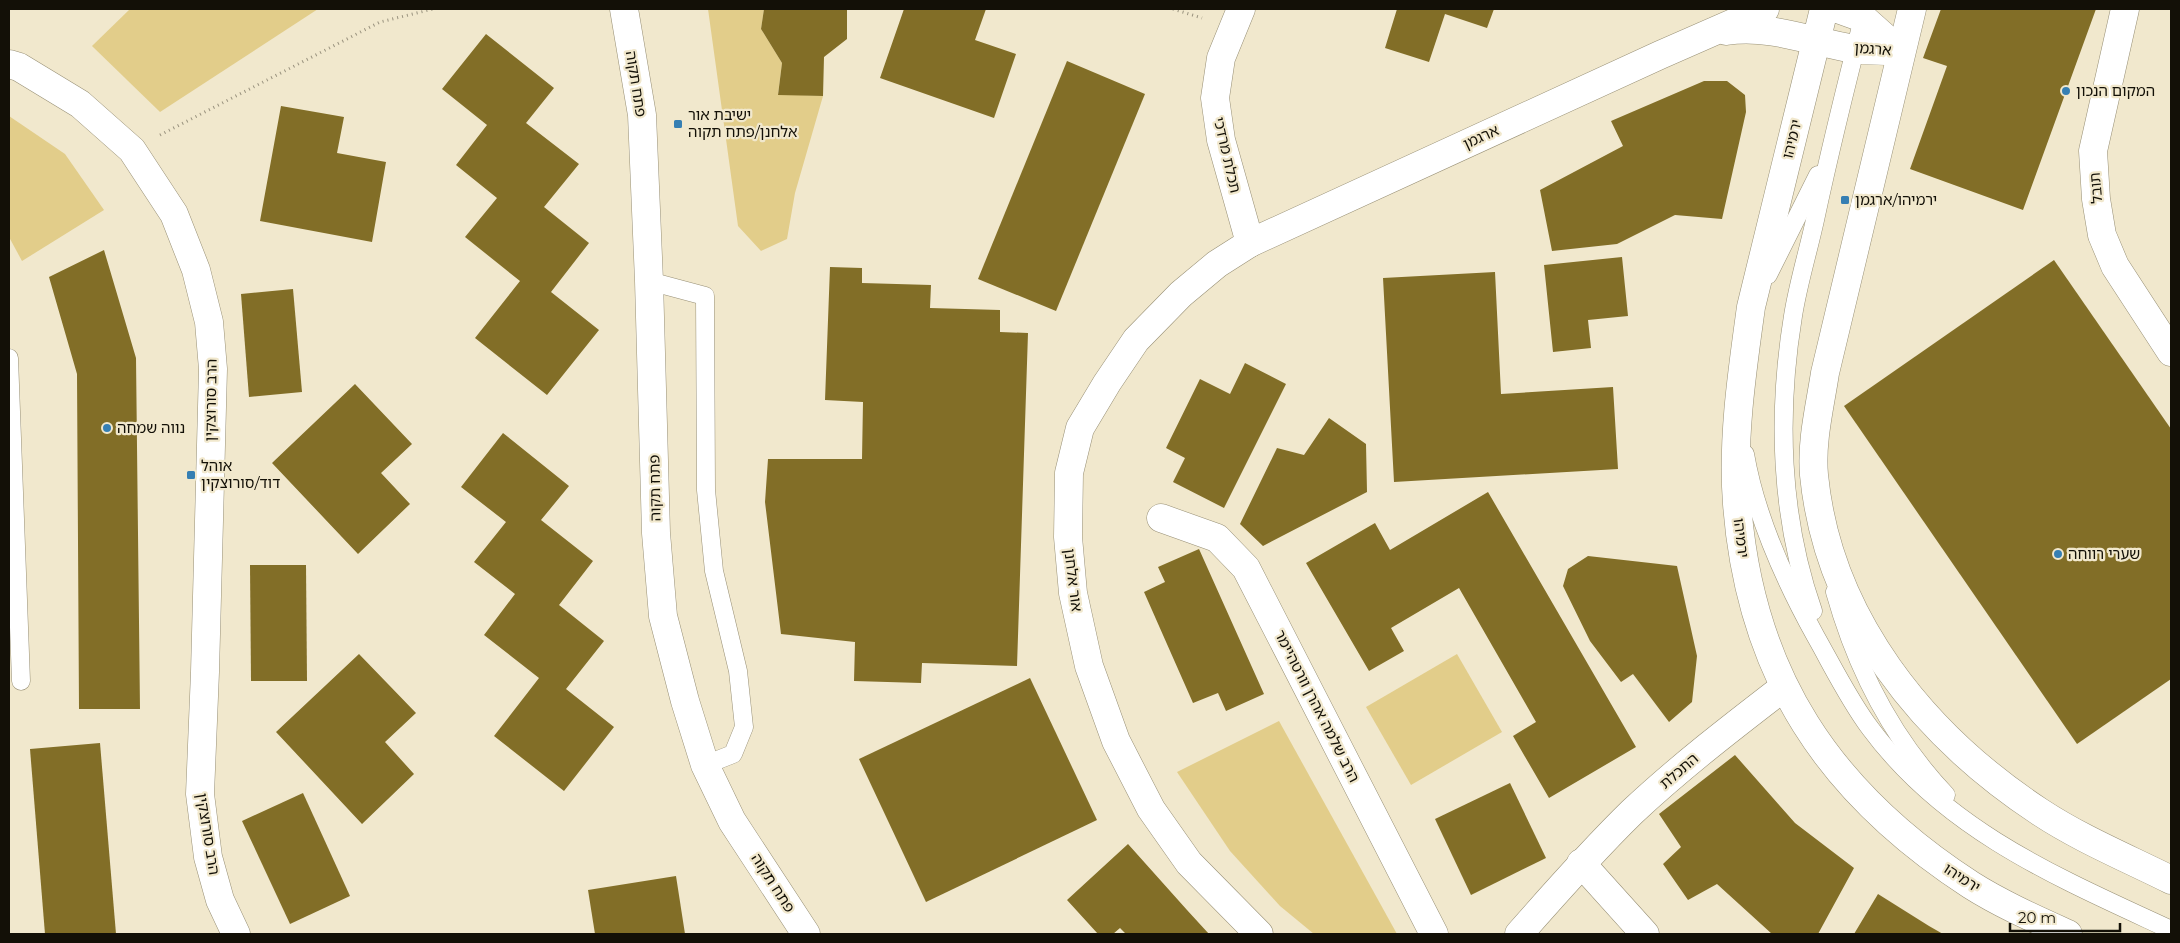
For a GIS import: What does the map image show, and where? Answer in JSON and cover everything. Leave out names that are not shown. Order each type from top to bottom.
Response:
[{"type":"street","name":"פתח תקוה","points":[[624,9],[642,115],[656,533],[663,616],[685,701],[705,765],[732,821],[806,934]]},
{"type":"street","name":"תכלת מרדכי","points":[[1241,9],[1221,58],[1215,98],[1220,140],[1250,243]]},
{"type":"street","name":"ארגמן","points":[[1712,33],[1737,14],[1765,9]]},
{"type":"street","name":"ירמיהו","points":[[1824,9],[1751,307],[1739,416],[1737,504],[1746,572],[1757,622],[1769,656],[1784,687],[1815,739],[1842,776],[1880,815],[1925,852],[1972,886],[2068,934]]},
{"type":"street","name":"ארגמן","points":[[1838,9],[1865,14],[1900,51]]},
{"type":"street","points":[[1912,9],[1900,51],[1825,373],[1816,434],[1814,473],[1821,519],[1836,570],[1846,596],[1869,639],[1904,691],[1946,736],[2000,784],[2041,813],[2078,834],[2171,880]]},
{"type":"street","name":"תובל","points":[[2125,9],[2093,151],[2096,199],[2102,236],[2115,266],[2171,352]]},
{"type":"street","name":"ארגמן","points":[[1250,243],[1651,59],[1712,33],[1735,29],[1754,29],[1855,49],[1900,51]]},
{"type":"street","name":"הרב סורוצקין","points":[[9,64],[19,67],[80,104],[132,150],[174,214],[196,270],[209,322],[213,369],[200,794],[208,857],[220,900],[236,934]]},
{"type":"street","name":"אור אלחנן","points":[[1250,243],[1217,264],[1181,294],[1136,340],[1106,383],[1080,428],[1071,464],[1069,473],[1068,537],[1073,593],[1089,666],[1116,741],[1151,810],[1190,863],[1259,934]]},
{"type":"street","name":"הרב שלמה אהרן וורטהיימר","points":[[1161,518],[1217,538],[1246,568],[1434,934]]},
{"type":"street","name":"התכלת","points":[[1519,934],[1581,863],[1633,812],[1708,746],[1784,687]]},
{"type":"street","points":[[1581,863],[1645,934]]},
{"type":"lane","points":[[1848,694],[1822,637],[1806,590],[1794,539],[1784,452],[1782,410],[1793,315],[1829,153],[1865,14]]},
{"type":"lane","points":[[1751,307],[1829,153]]},
{"type":"lane","points":[[649,281],[705,296],[706,490],[714,571],[738,671],[744,727],[734,754],[705,765]]},
{"type":"lane","points":[[9,358],[22,681]]},
{"type":"lane","points":[[1739,416],[1749,477],[1768,535],[1797,600],[1848,694],[1893,757],[1918,782],[1967,822],[2000,844],[2050,874],[2171,930]]},
{"type":"lane","points":[[1821,519],[1830,575],[1843,622],[1863,673],[1886,717],[1936,784],[1958,806],[2014,850],[2050,874]]},
{"type":"path","points":[[132,150],[380,22],[433,9]]},
{"type":"shaded area","points":[[130,9],[318,9],[160,112],[92,46]]},
{"type":"shaded area","points":[[708,9],[764,9],[761,29],[782,63],[778,94],[823,96],[795,193],[787,239],[761,251],[738,226]]},
{"type":"shaded area","points":[[9,116],[65,154],[104,210],[22,261],[9,237]]},
{"type":"shaded area","points":[[1457,654],[1502,732],[1411,785],[1366,707]]},
{"type":"shaded area","points":[[1279,721],[1397,934],[1314,934],[1280,906],[1230,851],[1177,772]]},
{"type":"building","points":[[764,9],[847,9],[847,39],[824,57],[823,96],[778,95],[782,63],[761,29]]},
{"type":"building","points":[[904,9],[986,9],[975,40],[1016,54],[994,118],[880,78]]},
{"type":"building","points":[[1397,9],[1494,9],[1487,28],[1445,14],[1429,62],[1385,48]]},
{"type":"building","points":[[1941,9],[2096,9],[2023,210],[1910,169],[1947,66],[1923,58]]},
{"type":"building","points":[[486,34],[554,88],[526,123],[579,164],[544,207],[589,243],[551,292],[599,330],[547,395],[475,338],[520,281],[465,237],[497,198],[456,165],[487,125],[442,89]]},
{"type":"building","points":[[1067,61],[1145,94],[1056,311],[978,279]]},
{"type":"building","points":[[1704,81],[1727,81],[1745,95],[1746,112],[1722,219],[1675,215],[1617,244],[1552,251],[1540,190],[1623,146],[1611,121]]},
{"type":"building","points":[[281,106],[344,117],[337,153],[386,162],[372,242],[260,221]]},
{"type":"building","name":"נווה שמחה","points":[[104,250],[136,358],[140,709],[79,709],[77,374],[49,277]]},
{"type":"building","points":[[1622,257],[1628,316],[1588,320],[1591,348],[1553,352],[1544,265]]},
{"type":"building","name":"שערי רווחה","points":[[2054,260],[2171,429],[2171,679],[2077,744],[1844,406]]},
{"type":"building","points":[[830,267],[862,268],[862,283],[931,285],[930,308],[1000,310],[1000,332],[1028,333],[1017,666],[922,663],[921,683],[854,681],[855,642],[781,634],[765,502],[768,459],[862,459],[863,402],[825,400]]},
{"type":"building","points":[[1495,272],[1501,394],[1613,387],[1618,469],[1394,482],[1383,278]]},
{"type":"building","points":[[293,289],[302,392],[249,397],[241,294]]},
{"type":"building","points":[[1245,363],[1286,384],[1224,508],[1173,482],[1185,458],[1166,448],[1200,379],[1230,394]]},
{"type":"building","points":[[355,384],[412,444],[381,473],[410,504],[358,554],[272,463]]},
{"type":"building","points":[[1329,418],[1366,444],[1367,492],[1263,546],[1240,524],[1277,448],[1304,455]]},
{"type":"building","points":[[503,433],[569,486],[541,520],[593,561],[559,605],[604,641],[566,689],[614,727],[564,791],[494,736],[539,678],[484,635],[515,594],[474,562],[506,522],[461,487]]},
{"type":"building","points":[[1488,492],[1636,747],[1549,798],[1513,736],[1536,722],[1459,588],[1391,628],[1404,651],[1369,671],[1306,563],[1375,523],[1390,550]]},
{"type":"building","points":[[1199,549],[1264,694],[1226,711],[1218,693],[1193,703],[1144,592],[1165,582],[1158,567]]},
{"type":"building","points":[[1588,556],[1677,566],[1697,656],[1692,702],[1669,722],[1633,674],[1621,682],[1590,641],[1563,586],[1568,569]]},
{"type":"building","points":[[250,565],[306,565],[307,681],[251,681]]},
{"type":"building","points":[[359,654],[416,713],[385,742],[414,774],[362,824],[276,732]]},
{"type":"building","points":[[1030,678],[1097,820],[926,902],[859,759]]},
{"type":"building","points":[[100,743],[116,934],[45,934],[30,749]]},
{"type":"building","points":[[1735,755],[1795,823],[1854,868],[1818,934],[1772,934],[1717,884],[1688,900],[1663,864],[1681,847],[1659,814]]},
{"type":"building","points":[[1510,783],[1546,858],[1471,895],[1435,819]]},
{"type":"building","points":[[303,793],[350,896],[290,924],[242,821]]},
{"type":"building","points":[[1128,844],[1209,934],[1126,934],[1120,928],[1113,934],[1098,934],[1067,900]]},
{"type":"building","points":[[676,876],[685,934],[595,934],[588,890]]},
{"type":"building","points":[[1878,894],[1929,926],[1943,934],[1854,934]]},
{"type":"place","name":"המקום הנכון","points":[[2066,91]]},
{"type":"place","name":"ישיבת אור אלחנן/פתח תקוה","points":[[678,124]]},
{"type":"place","name":"ירמיהו/ארגמן","points":[[1845,200]]},
{"type":"place","name":"נווה שמחה","points":[[107,428]]},
{"type":"place","name":"אוהל דוד/סורוצקין","points":[[191,475]]},
{"type":"place","name":"שערי רווחה","points":[[2058,554]]}]
